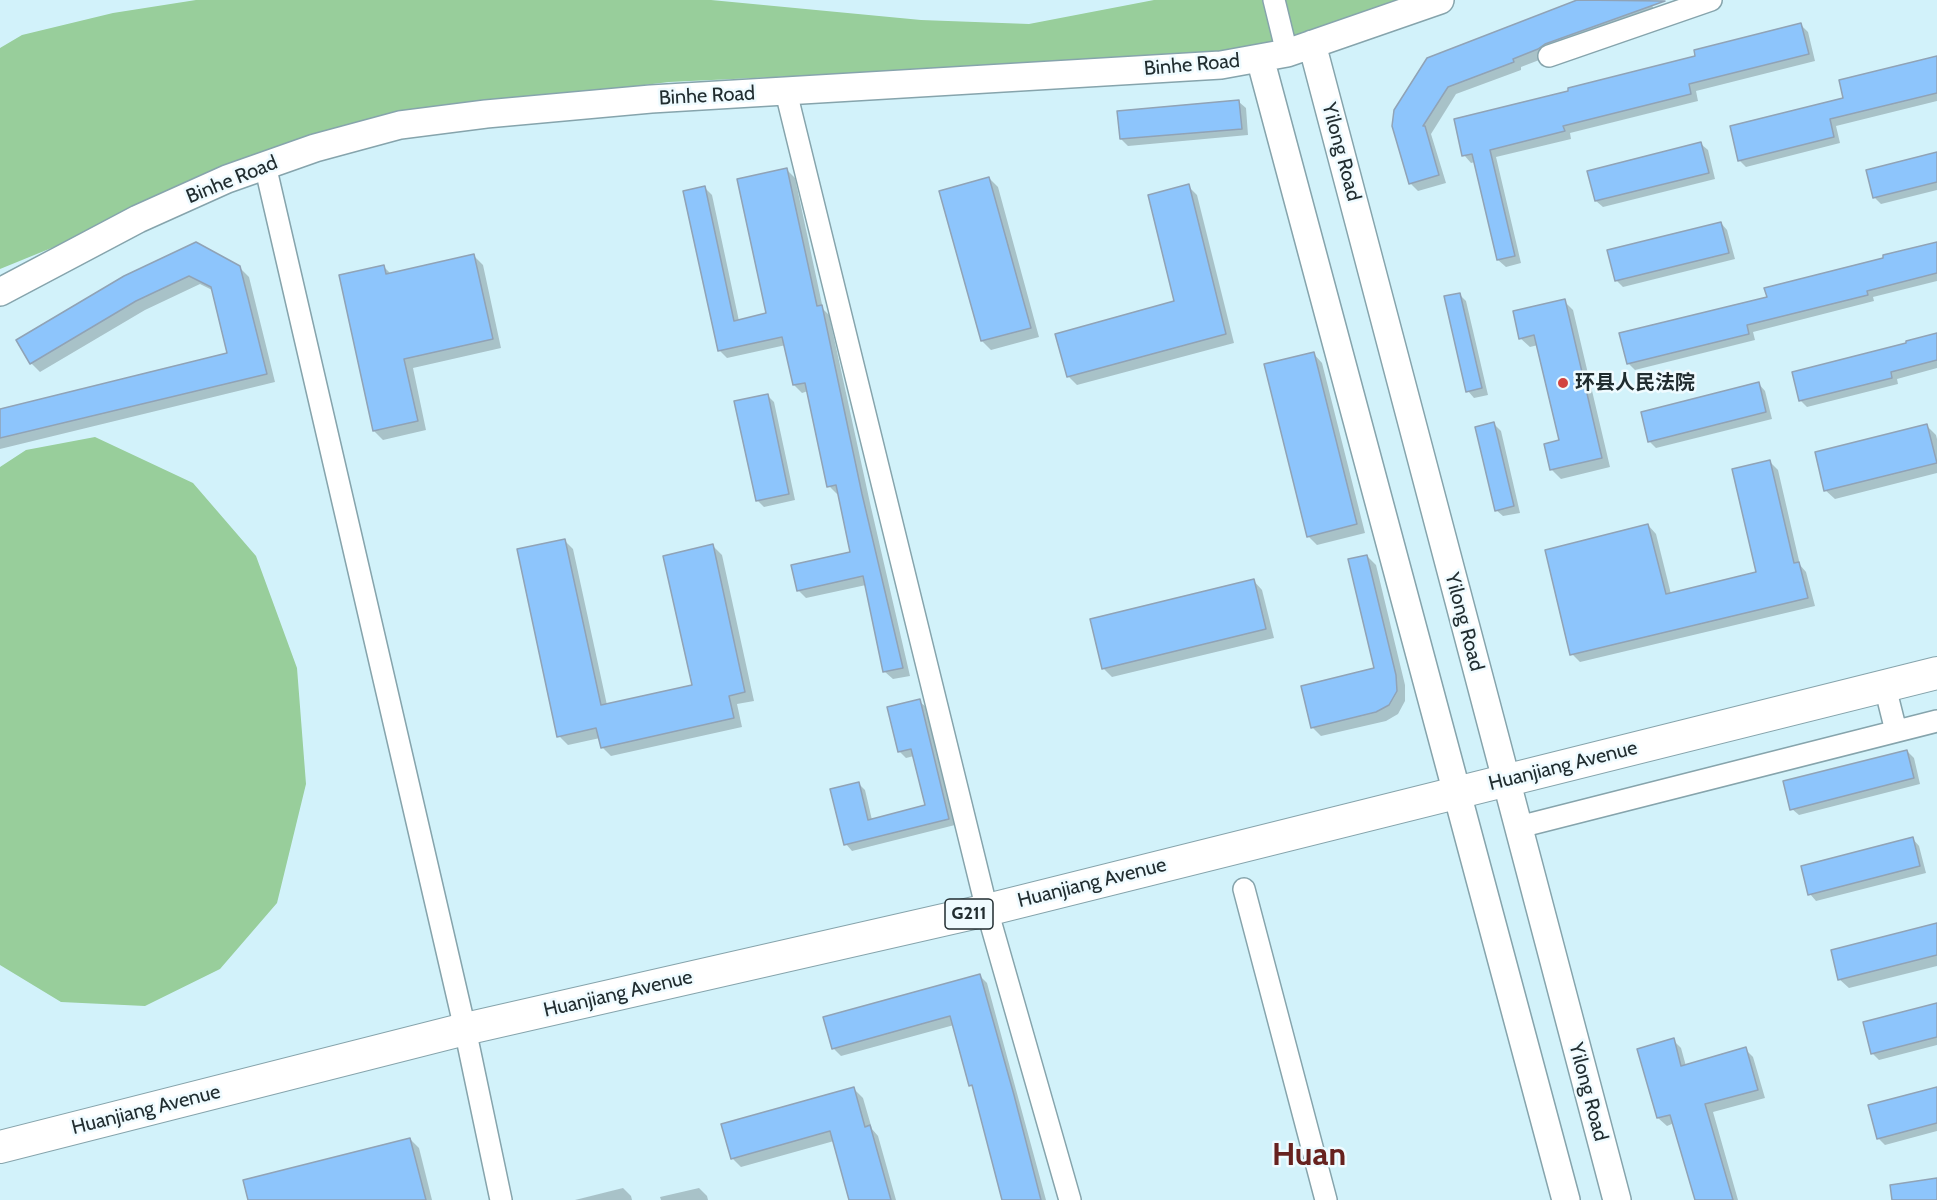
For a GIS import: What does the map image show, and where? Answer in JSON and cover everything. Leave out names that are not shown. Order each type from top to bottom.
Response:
[{"type":"highway","name":"Huanjiang Avenue","points":[[0,1125],[984,899],[1503,770],[1937,652]]},
{"type":"highway","name":"Huanjiang Avenue","points":[[1503,770],[1937,674]]},
{"type":"highway","name":"Huanjiang Avenue","points":[[0,1147],[463,1019]]},
{"type":"main road","name":"Binhe Road","points":[[0,292],[138,219],[227,179],[315,148],[400,125],[486,114],[651,99],[1221,64],[1287,52],[1440,0]]},
{"type":"main road","name":"Yilong Road","points":[[1312,44],[1617,1200]]},
{"type":"main road","points":[[1260,58],[1566,1200]]},
{"type":"street","points":[[1274,0],[1287,52]]},
{"type":"street","points":[[1549,56],[1665,8],[1711,0]]},
{"type":"street","points":[[786,92],[984,899],[1070,1200]]},
{"type":"street","points":[[265,165],[463,1019],[501,1200]]},
{"type":"street","points":[[1885,687],[1896,731]]},
{"type":"street","points":[[1518,827],[1937,721]]},
{"type":"street","points":[[1244,890],[1326,1200]]},
{"type":"green space","points":[[196,0],[711,0],[921,20],[1029,24],[1154,0],[1416,0],[1378,15],[1222,56],[669,82],[421,112],[125,218],[0,269],[0,48],[22,35],[113,13]]},
{"type":"green space","points":[[95,437],[193,483],[256,556],[297,668],[306,784],[277,903],[220,969],[145,1006],[61,1002],[0,965],[0,467],[26,450]]},
{"type":"building","points":[[1577,0],[1665,1],[1545,44],[1513,59],[1514,62],[1448,87],[1423,126],[1425,126],[1439,175],[1409,184],[1392,126],[1394,110],[1427,58]]},
{"type":"building","points":[[1801,23],[1809,54],[1689,84],[1691,94],[1563,126],[1565,131],[1490,150],[1515,256],[1497,260],[1472,154],[1462,156],[1454,119],[1695,56],[1694,50]]},
{"type":"building","points":[[1937,56],[1937,93],[1830,119],[1834,137],[1738,161],[1730,126],[1843,98],[1839,80]]},
{"type":"building","points":[[1239,100],[1242,129],[1120,139],[1117,111]]},
{"type":"building","points":[[1701,142],[1709,173],[1595,201],[1587,171]]},
{"type":"building","points":[[1937,152],[1937,182],[1873,198],[1866,170]]},
{"type":"building","points":[[787,168],[817,306],[822,305],[862,494],[903,668],[883,672],[863,576],[797,591],[791,565],[850,552],[836,485],[827,487],[805,383],[793,385],[782,337],[718,351],[683,191],[705,186],[734,321],[766,313],[737,179]]},
{"type":"building","points":[[989,177],[1031,328],[981,341],[939,191]]},
{"type":"building","points":[[1189,184],[1226,334],[1067,377],[1055,334],[1174,301],[1148,195]]},
{"type":"building","points":[[1721,222],[1729,253],[1615,281],[1607,250]]},
{"type":"building","points":[[196,242],[240,266],[267,374],[0,438],[0,409],[227,353],[211,287],[189,276],[136,301],[30,364],[16,340],[124,276]]},
{"type":"building","points":[[1937,242],[1937,273],[1867,291],[1868,295],[1747,325],[1749,334],[1627,364],[1619,333],[1767,297],[1764,288]]},
{"type":"building","points":[[474,254],[493,339],[404,359],[418,421],[373,431],[339,275],[384,265],[386,274]]},
{"type":"building","points":[[1460,293],[1482,388],[1466,392],[1444,296]]},
{"type":"building","points":[[1565,299],[1602,458],[1550,470],[1544,444],[1559,440],[1534,335],[1519,339],[1513,311]]},
{"type":"building","points":[[1937,333],[1937,360],[1891,372],[1892,378],[1799,401],[1792,372]]},
{"type":"building","points":[[1314,352],[1357,524],[1307,537],[1264,364]]},
{"type":"building","points":[[1759,382],[1766,412],[1648,442],[1641,412]]},
{"type":"building","points":[[768,394],[789,494],[756,501],[734,401]]},
{"type":"building","points":[[1494,422],[1514,506],[1495,511],[1475,427]]},
{"type":"building","points":[[1927,424],[1937,463],[1824,491],[1815,452]]},
{"type":"building","points":[[1770,460],[1794,563],[1799,562],[1808,598],[1570,655],[1545,550],[1648,524],[1666,594],[1756,572],[1732,469]]},
{"type":"building","points":[[565,539],[601,705],[692,685],[663,556],[713,544],[745,692],[729,696],[734,718],[601,748],[596,728],[557,737],[517,549]]},
{"type":"building","points":[[1367,555],[1396,675],[1397,691],[1389,705],[1376,712],[1311,728],[1301,686],[1374,668],[1348,559]]},
{"type":"building","points":[[1254,579],[1266,629],[1102,669],[1090,619]]},
{"type":"building","points":[[920,699],[949,819],[844,845],[830,789],[859,782],[868,820],[925,805],[911,749],[898,752],[887,707]]},
{"type":"building","points":[[1907,750],[1914,778],[1790,810],[1783,781]]},
{"type":"building","points":[[1913,837],[1920,866],[1808,895],[1801,866]]},
{"type":"building","points":[[1937,923],[1937,955],[1838,980],[1831,950]]},
{"type":"building","points":[[980,974],[1041,1200],[1002,1200],[972,1085],[969,1086],[950,1016],[832,1049],[823,1017]]},
{"type":"building","points":[[1937,1003],[1937,1037],[1871,1054],[1863,1022]]},
{"type":"building","points":[[1674,1038],[1681,1066],[1746,1047],[1758,1090],[1705,1104],[1733,1200],[1695,1200],[1670,1115],[1657,1118],[1637,1049]]},
{"type":"building","points":[[854,1087],[865,1127],[870,1125],[891,1200],[849,1200],[830,1131],[731,1159],[721,1124]]},
{"type":"building","points":[[1937,1087],[1937,1123],[1877,1139],[1868,1105]]},
{"type":"building","points":[[410,1138],[426,1200],[248,1200],[243,1180]]},
{"type":"building","points":[[1937,1178],[1937,1200],[1892,1200],[1890,1185]]},
{"type":"place","name":"环县人民法院","points":[[1563,383]]},
{"type":"district","name":"Huan","points":[[1309,1156]]}]
